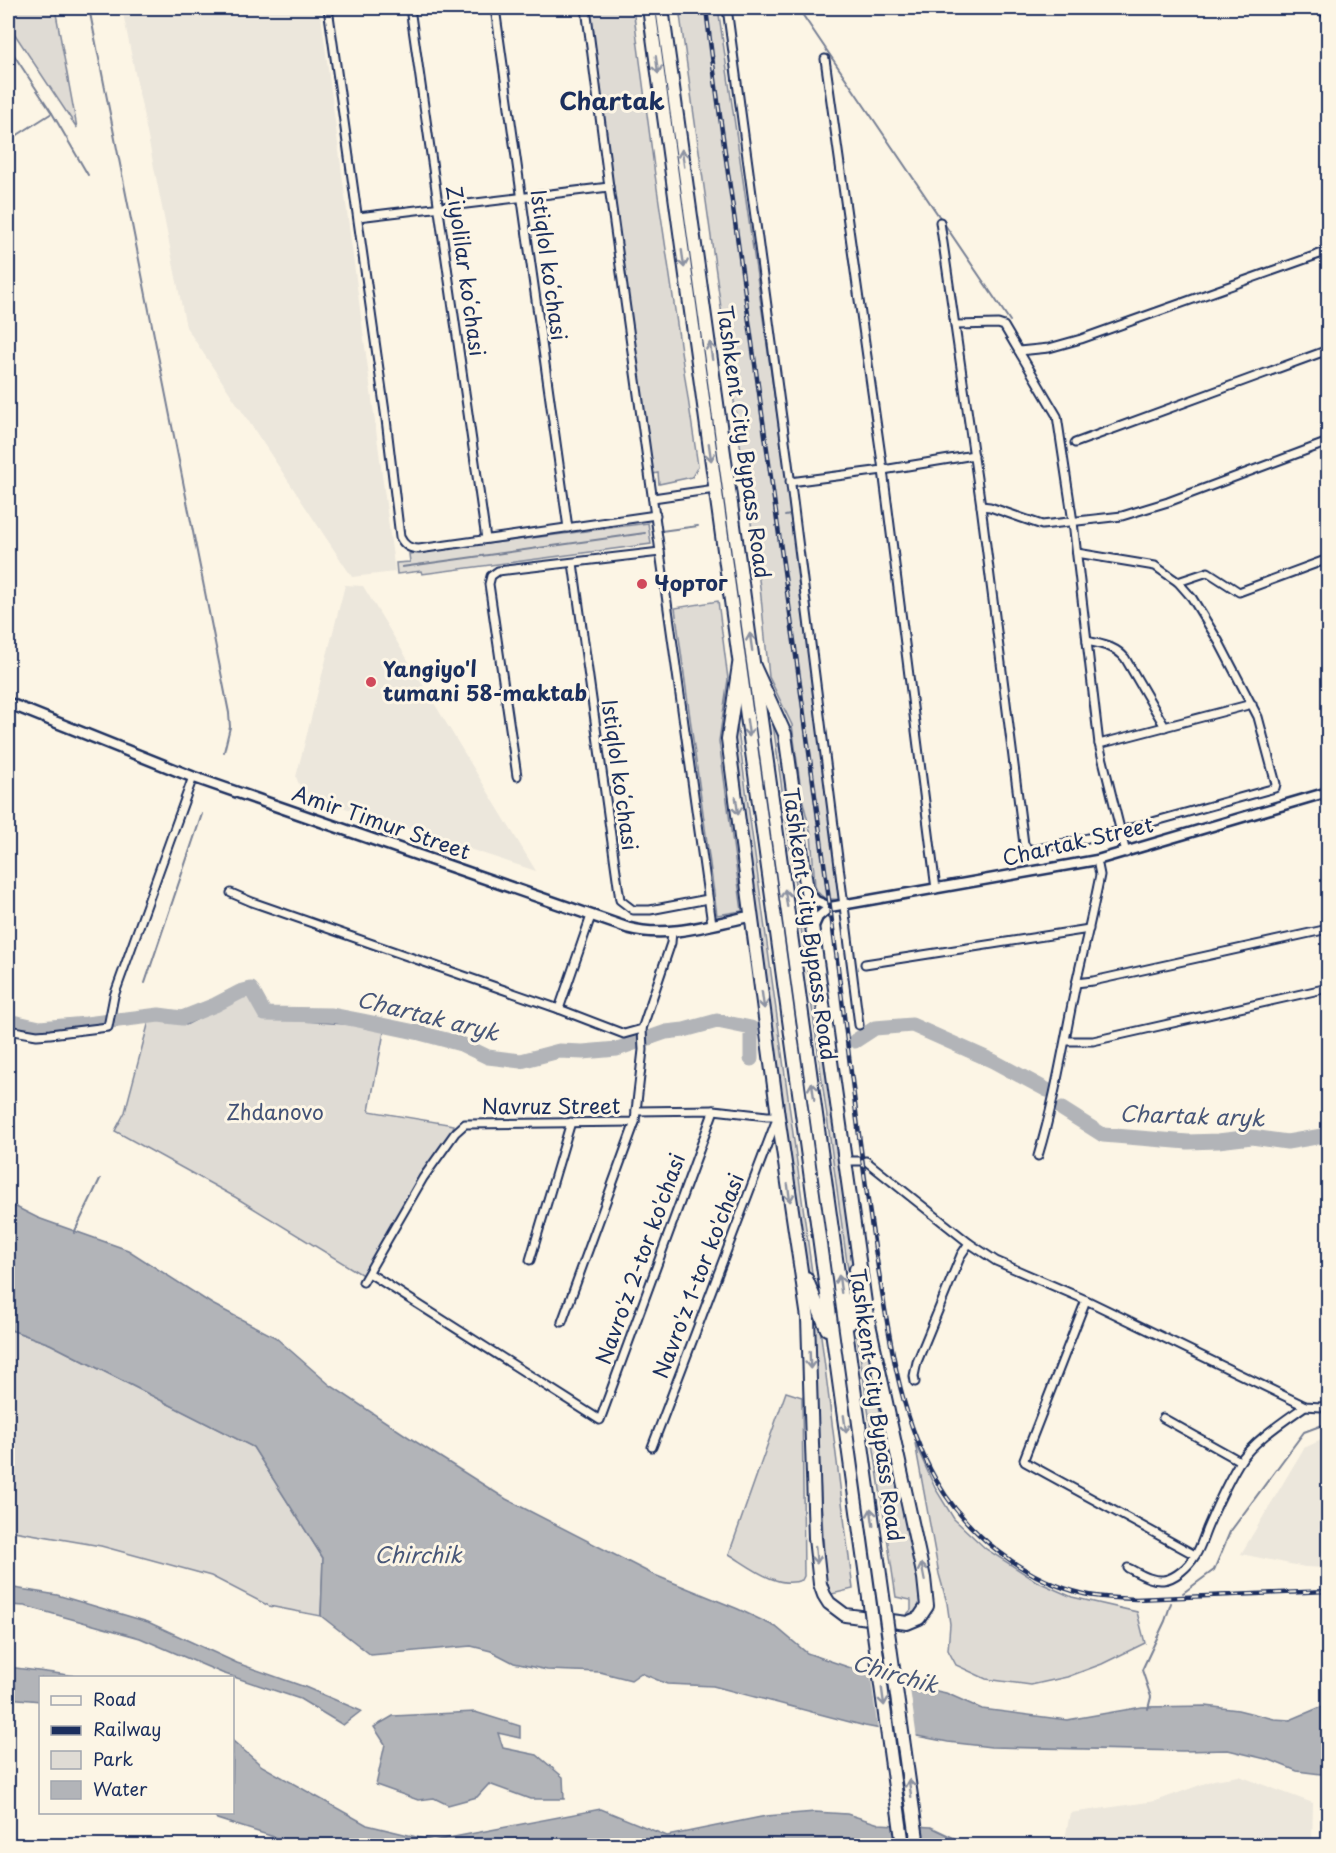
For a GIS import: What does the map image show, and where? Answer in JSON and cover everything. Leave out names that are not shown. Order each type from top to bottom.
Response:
[{"type":"highway","name":"Tashkent City Bypass Road","points":[[648,8],[903,1845]]},
{"type":"highway","name":"Tashkent City Bypass Road","points":[[662,8],[918,1845]]},
{"type":"highway","points":[[715,489],[722,484],[730,487]]},
{"type":"highway","points":[[739,665],[728,739],[809,1332],[815,1538],[820,1584],[829,1604],[845,1615],[907,1623],[919,1618],[926,1610],[928,1603],[868,1320],[785,734],[754,666]]},
{"type":"highway","points":[[848,1342],[858,1253]]},
{"type":"highway","points":[[799,1261],[834,1346]]},
{"type":"main road","name":"Amir Timur Street","points":[[8,703],[193,777],[642,932],[672,931],[752,916]]},
{"type":"street","points":[[328,8],[386,419],[400,537],[408,547],[418,549],[656,515]]},
{"type":"street","name":"Ziyolilar koʻchasi","points":[[410,8],[486,539]]},
{"type":"street","name":"Istiqlol koʻchasi","points":[[495,8],[568,528]]},
{"type":"street","points":[[586,8],[712,924]]},
{"type":"street","points":[[727,8],[859,1025]]},
{"type":"street","points":[[1321,8],[1329,16]]},
{"type":"street","points":[[825,59],[883,470],[936,890]]},
{"type":"street","points":[[358,217],[609,187]]},
{"type":"street","points":[[940,222],[981,506],[1022,842],[1027,848],[1033,850],[1120,831],[1275,788],[1276,784],[1261,728],[1252,704],[1192,598],[1178,582],[1155,566],[1077,553]]},
{"type":"street","points":[[1019,351],[1049,348],[1081,339],[1329,251]]},
{"type":"street","points":[[956,325],[998,324],[1004,326],[1057,416],[1077,553],[1099,744],[1126,853]]},
{"type":"street","points":[[1075,443],[1329,350]]},
{"type":"street","points":[[981,506],[1042,525],[1122,516],[1145,510],[1329,442]]},
{"type":"street","points":[[790,482],[974,455]]},
{"type":"street","points":[[653,498],[715,489]]},
{"type":"street","points":[[517,776],[489,584],[491,576],[498,572],[660,552]]},
{"type":"street","points":[[1178,582],[1208,572],[1239,592],[1329,559]]},
{"type":"street","name":"Istiqlol koʻchasi","points":[[573,563],[620,900],[633,910],[650,910],[708,899]]},
{"type":"street","points":[[1087,641],[1119,651],[1165,727]]},
{"type":"street","points":[[1099,744],[1252,704]]},
{"type":"street","points":[[8,1030],[37,1035],[108,1027],[114,996],[193,777]]},
{"type":"street","name":"Chartak Street","points":[[830,907],[1098,861],[1329,792]]},
{"type":"street","points":[[1038,1156],[1066,1041],[1076,983],[1100,875],[1098,861]]},
{"type":"street","points":[[806,885],[812,898],[830,907],[815,920],[813,934]]},
{"type":"street","points":[[231,893],[560,1009],[624,1034],[642,1031]]},
{"type":"street","points":[[560,1009],[591,916]]},
{"type":"street","points":[[865,964],[1089,929]]},
{"type":"street","points":[[1076,983],[1104,979],[1329,929]]},
{"type":"street","points":[[636,1111],[643,1050],[642,1031],[671,943],[672,931]]},
{"type":"street","points":[[1066,1041],[1093,1041],[1329,988]]},
{"type":"street","name":"Navruz Street","points":[[363,1282],[423,1178],[465,1124],[635,1122],[636,1111],[714,1110],[778,1116]]},
{"type":"street","name":"Navro'z 2-tor ko'chasi","points":[[369,1273],[600,1420],[714,1110]]},
{"type":"street","name":"Navro'z 1-tor ko'chasi","points":[[652,1447],[778,1116]]},
{"type":"street","points":[[530,1260],[571,1122]]},
{"type":"street","points":[[562,1322],[635,1122]]},
{"type":"street","points":[[844,1161],[866,1161],[969,1243],[996,1261],[1086,1300],[1305,1406],[1321,1407],[1329,1404]]},
{"type":"street","points":[[915,1382],[917,1362],[961,1255],[969,1243]]},
{"type":"street","points":[[1086,1300],[1041,1413],[1024,1459],[1025,1462],[1195,1555]]},
{"type":"street","points":[[1128,1568],[1158,1581],[1174,1576],[1195,1555],[1240,1461],[1268,1433],[1305,1406]]},
{"type":"street","points":[[1163,1418],[1240,1461]]},
{"type":"shaded area","points":[[122,8],[320,8],[395,572],[352,577],[186,327]]},
{"type":"shaded area","name":"Yangiyo'l tumani 58-maktab","points":[[345,585],[363,586],[536,871],[303,794],[296,777]]},
{"type":"shaded area","points":[[1328,1437],[1328,1568],[1305,1567],[1241,1554],[1304,1448]]},
{"type":"shaded area","points":[[1239,1776],[1313,1803],[1313,1845],[1068,1846],[1064,1844],[1070,1813],[1156,1801],[1214,1780]]},
{"type":"green space","points":[[8,8],[55,8],[77,128],[8,24]]},
{"type":"green space","points":[[588,8],[633,8],[698,466],[692,477],[659,484],[658,473],[653,474]]},
{"type":"green space","points":[[679,8],[718,8],[787,483],[840,899],[824,898],[815,886],[811,834],[802,798],[792,725],[769,677],[760,587]]},
{"type":"green space","points":[[648,523],[651,544],[422,574],[421,571],[397,574],[396,563],[410,562],[409,554]]},
{"type":"green space","points":[[718,601],[728,679],[719,741],[742,911],[717,915],[675,608]]},
{"type":"green space","points":[[772,717],[781,736],[852,1245],[853,1262],[849,1277]]},
{"type":"green space","points":[[737,724],[813,1280],[804,1261],[734,739]]},
{"type":"green space","name":"Zhdanovo","points":[[244,995],[251,996],[263,1018],[385,1027],[369,1111],[454,1125],[451,1134],[364,1276],[235,1197],[115,1131],[125,1112],[149,1021],[166,1020],[186,1025]]},
{"type":"green space","points":[[859,1299],[918,1564],[921,1606],[915,1613],[904,1617],[911,1610],[911,1600],[896,1597],[855,1322]]},
{"type":"green space","points":[[811,1305],[820,1328],[853,1589],[832,1594],[827,1589],[825,1574]]},
{"type":"green space","points":[[8,1329],[50,1344],[253,1447],[323,1558],[321,1616],[269,1606],[211,1576],[101,1546],[8,1530]]},
{"type":"green space","points":[[786,1392],[802,1397],[804,1576],[802,1580],[793,1582],[773,1579],[729,1554]]},
{"type":"green space","points":[[915,1443],[935,1488],[954,1519],[986,1549],[1036,1581],[1072,1597],[1137,1612],[1145,1643],[1102,1664],[1067,1677],[1031,1685],[986,1679],[956,1665],[948,1650],[950,1624],[947,1603],[939,1574]]},
{"type":"water","name":"Chirchik","points":[[8,1203],[38,1218],[128,1250],[212,1304],[275,1337],[330,1385],[506,1499],[652,1574],[776,1627],[807,1653],[886,1680],[946,1693],[982,1709],[1067,1720],[1142,1707],[1206,1706],[1290,1720],[1328,1704],[1328,1775],[1297,1771],[1270,1760],[1228,1750],[991,1747],[948,1742],[865,1726],[713,1686],[667,1684],[641,1673],[631,1680],[600,1672],[547,1670],[514,1663],[491,1651],[471,1646],[371,1655],[321,1616],[323,1558],[253,1447],[50,1344],[8,1329]]},
{"type":"water","points":[[8,1587],[57,1595],[148,1622],[237,1663],[305,1687],[361,1711],[343,1725],[300,1699],[222,1673],[140,1638],[25,1606],[8,1605]]},
{"type":"water","points":[[8,1667],[76,1676],[39,1676],[39,1701],[8,1698]]},
{"type":"water","points":[[475,1712],[520,1726],[520,1738],[498,1733],[503,1748],[537,1755],[563,1777],[564,1799],[530,1799],[489,1784],[477,1797],[448,1805],[434,1798],[418,1800],[376,1785],[385,1744],[374,1727],[393,1716]]},
{"type":"water","points":[[234,1742],[262,1766],[367,1825],[433,1841],[601,1809],[667,1836],[766,1816],[815,1812],[847,1814],[879,1824],[931,1827],[969,1845],[316,1846],[274,1837],[217,1819],[214,1814],[234,1814]]},
{"type":"pier","points":[[870,1671],[909,1682],[917,1739],[878,1731]]},
{"type":"waterway","points":[[89,8],[229,713],[230,727],[224,752]]},
{"type":"waterway","points":[[798,8],[1010,321]]},
{"type":"waterway","points":[[1314,8],[1328,24]]},
{"type":"waterway","points":[[8,46],[52,113],[88,175]]},
{"type":"waterway","points":[[8,141],[52,113]]},
{"type":"waterway","points":[[785,516],[790,515]]},
{"type":"waterway","points":[[661,531],[698,526]]},
{"type":"waterway","points":[[402,567],[645,533]]},
{"type":"waterway","points":[[145,983],[202,814]]},
{"type":"waterway","name":"Chartak aryk","points":[[8,1021],[40,1028],[159,1015],[182,1018],[251,989],[265,1014],[332,1015],[461,1044],[488,1057],[521,1061],[559,1051],[583,1052],[617,1049],[666,1032],[684,1030],[717,1021],[751,1028],[751,1059]]},
{"type":"waterway","name":"Chartak aryk","points":[[855,1041],[875,1028],[912,1025],[993,1061],[1047,1090]]},
{"type":"waterway","name":"Chartak aryk","points":[[1062,1109],[1103,1135],[1188,1142],[1252,1137],[1287,1142],[1328,1135]]},
{"type":"waterway","points":[[74,1233],[100,1179]]},
{"type":"waterway","points":[[1183,1593],[1214,1570],[1230,1532],[1304,1432],[1328,1423]]},
{"type":"waterway","points":[[1148,1709],[1151,1697],[1142,1670],[1171,1603]]},
{"type":"railway","points":[[706,8],[866,1186],[893,1356],[914,1432],[936,1480],[949,1500],[980,1536],[1019,1566],[1061,1587],[1090,1595],[1136,1599],[1328,1591]]},
{"type":"place","name":"Чортог","points":[[642,584]]},
{"type":"place","name":"Yangiyo'l tumani 58-maktab","points":[[371,682]]},
{"type":"district","name":"Chartak","points":[[612,102]]}]
